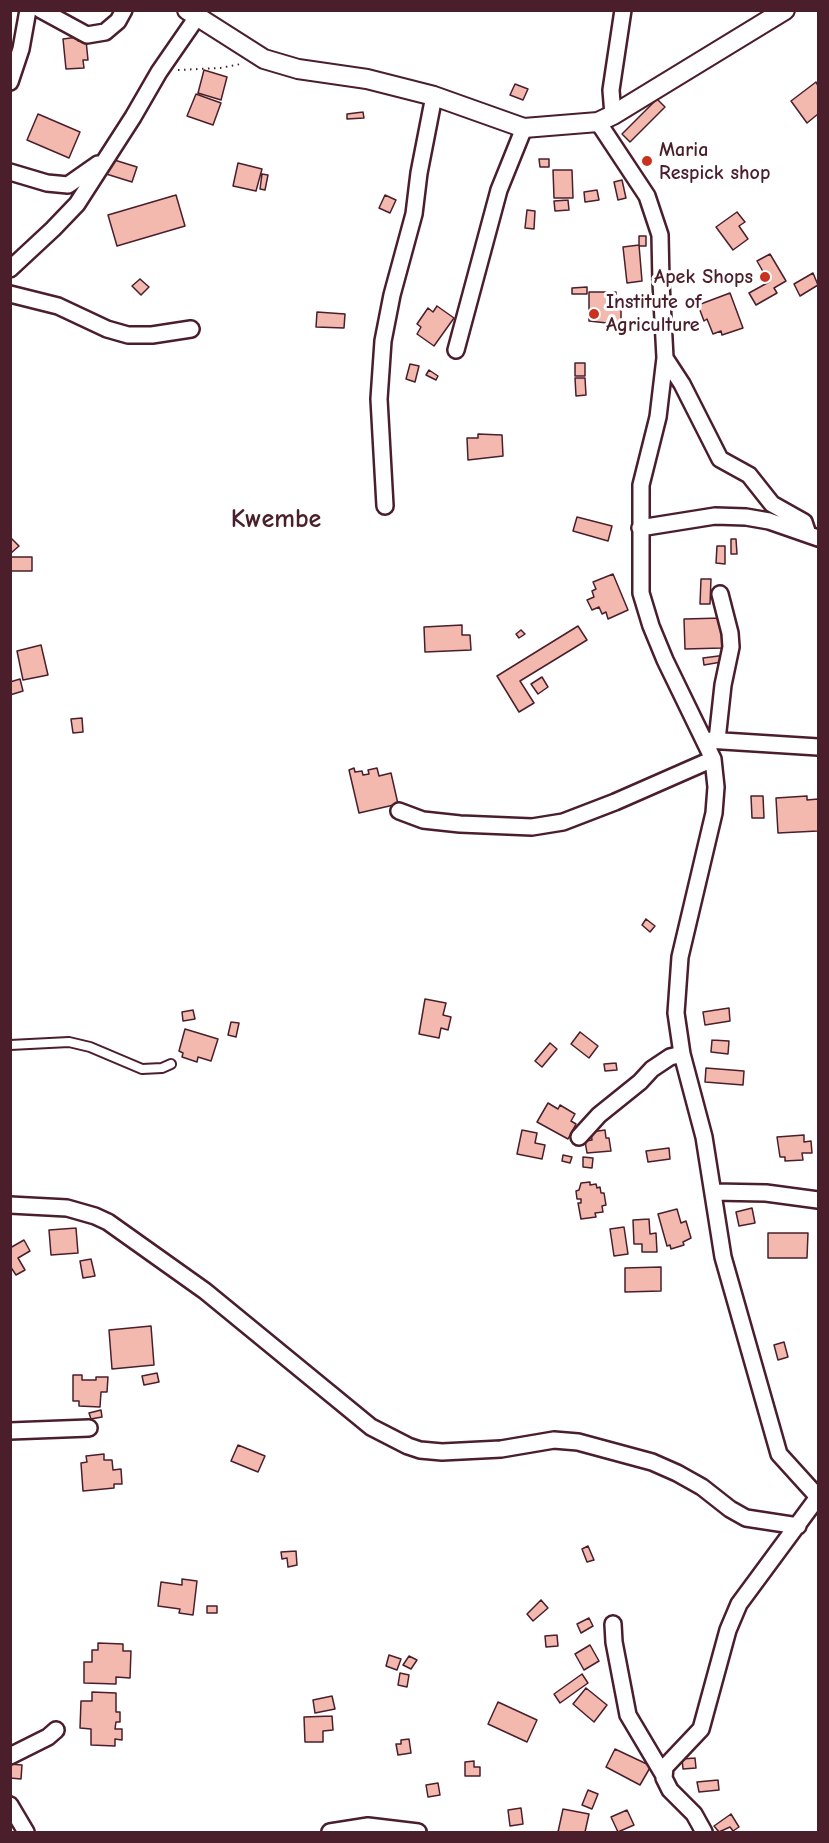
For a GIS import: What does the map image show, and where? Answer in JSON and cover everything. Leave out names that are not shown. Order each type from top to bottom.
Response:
[{"type":"street","points":[[10,82],[21,49],[28,10]]},
{"type":"street","points":[[40,10],[87,35],[105,32],[118,21],[124,10]]},
{"type":"street","points":[[623,10],[606,119],[647,196],[660,235],[665,358],[658,417],[641,485],[641,592],[665,660],[710,740],[716,787],[714,813],[680,957],[676,1013],[682,1054],[704,1137],[723,1257],[779,1454],[818,1497],[739,1604],[732,1617],[701,1729],[666,1764],[663,1774]]},
{"type":"street","points":[[10,269],[77,204],[133,117],[192,14],[264,59],[297,69],[367,79],[435,96],[524,128],[606,119],[785,10]]},
{"type":"street","points":[[385,506],[379,399],[383,341],[392,295],[414,214],[419,173],[435,96]]},
{"type":"street","points":[[456,350],[499,190],[524,128]]},
{"type":"street","points":[[10,172],[47,183],[68,185],[104,160]]},
{"type":"street","points":[[10,294],[58,306],[108,329],[128,335],[152,335],[191,329]]},
{"type":"street","points":[[665,358],[682,384],[720,459],[749,475],[772,504],[804,522],[813,536]]},
{"type":"street","points":[[640,528],[715,516],[769,520],[813,536]]},
{"type":"street","points":[[710,740],[731,647],[730,633],[720,594]]},
{"type":"street","points":[[710,740],[819,747]]},
{"type":"street","points":[[399,811],[423,820],[532,827],[562,822],[615,802],[713,759]]},
{"type":"street","points":[[579,1137],[599,1115],[640,1082],[652,1069],[670,1057],[682,1054]]},
{"type":"street","points":[[713,1192],[766,1193],[819,1200]]},
{"type":"street","points":[[10,1205],[68,1208],[108,1222],[205,1291],[371,1427],[408,1446],[420,1450],[442,1452],[501,1449],[554,1440],[578,1442],[652,1462],[677,1473],[702,1487],[730,1509],[746,1518],[798,1526]]},
{"type":"street","points":[[10,1431],[89,1428]]},
{"type":"street","points":[[613,1624],[614,1642],[628,1715],[633,1728],[663,1774],[670,1790],[694,1814],[704,1833]]},
{"type":"street","points":[[10,1756],[48,1737],[56,1730]]},
{"type":"street","points":[[10,1805],[26,1833]]},
{"type":"street","points":[[330,1833],[368,1826],[418,1833]]},
{"type":"lane","points":[[10,1045],[69,1042],[90,1047],[142,1069],[155,1069],[171,1064]]},
{"type":"path","points":[[159,72],[220,68],[264,59]]},
{"type":"building","points":[[78,37],[78,41],[86,40],[88,60],[83,60],[84,68],[66,69],[63,39]]},
{"type":"building","points":[[204,70],[227,77],[221,100],[198,93]]},
{"type":"building","points":[[816,82],[818,114],[807,123],[791,101]]},
{"type":"building","points":[[515,84],[528,89],[523,100],[510,95]]},
{"type":"building","points":[[196,94],[221,103],[213,125],[187,116]]},
{"type":"building","points":[[657,99],[665,107],[630,142],[622,134]]},
{"type":"building","points":[[363,112],[364,118],[347,119],[347,114]]},
{"type":"building","points":[[38,114],[80,132],[69,158],[27,140]]},
{"type":"building","points":[[108,158],[137,167],[132,182],[103,173]]},
{"type":"building","points":[[539,159],[549,159],[549,167],[540,167]]},
{"type":"building","points":[[238,163],[262,169],[256,191],[233,186]]},
{"type":"building","points":[[553,170],[572,170],[573,198],[554,198]]},
{"type":"building","points":[[262,174],[268,175],[265,190],[260,189]]},
{"type":"building","points":[[622,180],[626,198],[618,200],[614,182]]},
{"type":"building","points":[[597,190],[599,200],[585,202],[584,192]]},
{"type":"building","points":[[176,195],[185,226],[117,246],[108,215]]},
{"type":"building","points":[[385,195],[396,200],[390,213],[379,208]]},
{"type":"building","points":[[568,200],[569,210],[555,211],[554,201]]},
{"type":"building","points":[[527,210],[535,211],[534,229],[525,228]]},
{"type":"building","points":[[737,212],[745,222],[739,226],[748,239],[733,250],[716,227]]},
{"type":"building","points":[[639,236],[646,236],[646,246],[639,246]]},
{"type":"building","points":[[639,245],[642,281],[627,283],[623,247]]},
{"type":"building","points":[[770,254],[786,281],[774,288],[777,293],[756,305],[749,293],[769,282],[757,261]]},
{"type":"building","points":[[813,273],[818,285],[800,296],[794,284]]},
{"type":"building","points":[[140,279],[149,287],[141,295],[132,286]]},
{"type":"building","points":[[587,287],[587,294],[572,294],[572,288]]},
{"type":"building","points":[[589,292],[616,292],[616,303],[620,303],[621,308],[621,321],[608,321],[607,323],[589,321]]},
{"type":"building","points":[[730,293],[743,328],[722,335],[721,331],[713,334],[707,319],[704,321],[698,305]]},
{"type":"building","points":[[437,306],[454,318],[434,346],[417,334],[421,327],[417,324],[428,308],[433,312]]},
{"type":"building","points":[[317,312],[345,314],[344,328],[316,327]]},
{"type":"building","points":[[575,363],[585,363],[585,376],[575,376]]},
{"type":"building","points":[[410,364],[419,366],[415,382],[406,379]]},
{"type":"building","points":[[429,370],[438,376],[436,380],[426,375]]},
{"type":"building","points":[[575,378],[585,378],[586,395],[576,396]]},
{"type":"building","points":[[478,434],[502,435],[503,456],[468,460],[467,438],[478,438]]},
{"type":"building","points":[[577,517],[612,526],[608,541],[573,531]]},
{"type":"building","points":[[10,537],[19,546],[10,554]]},
{"type":"building","points":[[731,539],[736,539],[737,554],[731,554]]},
{"type":"building","points":[[717,546],[725,546],[725,564],[716,563]]},
{"type":"building","points":[[10,557],[32,557],[32,571],[10,571]]},
{"type":"building","points":[[613,574],[628,610],[608,619],[606,612],[602,614],[599,607],[592,610],[587,600],[594,597],[592,591],[596,589],[593,582]]},
{"type":"building","points":[[701,579],[711,579],[710,604],[700,604]]},
{"type":"building","points":[[721,618],[722,648],[685,649],[684,619]]},
{"type":"building","points":[[462,625],[462,635],[470,635],[471,650],[425,652],[424,627]]},
{"type":"building","points":[[578,626],[587,640],[520,681],[534,703],[519,712],[497,676]]},
{"type":"building","points":[[521,630],[525,634],[519,638],[516,634]]},
{"type":"building","points":[[41,645],[48,675],[23,680],[17,651]]},
{"type":"building","points":[[726,655],[727,661],[704,665],[703,658]]},
{"type":"building","points":[[542,677],[548,687],[538,694],[531,684]]},
{"type":"building","points":[[20,679],[23,691],[10,695],[10,682]]},
{"type":"building","points":[[82,718],[83,732],[73,733],[71,719]]},
{"type":"building","points":[[354,768],[355,772],[362,771],[363,775],[369,774],[368,770],[377,768],[379,776],[391,773],[398,804],[359,813],[349,770]]},
{"type":"building","points":[[751,796],[763,796],[764,818],[752,818]]},
{"type":"building","points":[[807,796],[807,800],[818,799],[818,831],[778,833],[776,798]]},
{"type":"building","points":[[646,919],[655,926],[650,932],[642,925]]},
{"type":"building","points":[[425,999],[446,1003],[443,1015],[451,1017],[448,1030],[441,1028],[439,1038],[419,1034]]},
{"type":"building","points":[[729,1008],[730,1021],[705,1025],[703,1012]]},
{"type":"building","points":[[193,1010],[195,1019],[183,1021],[182,1012]]},
{"type":"building","points":[[231,1022],[239,1023],[236,1037],[228,1035]]},
{"type":"building","points":[[185,1029],[218,1039],[211,1061],[198,1057],[197,1062],[182,1057],[183,1053],[179,1051]]},
{"type":"building","points":[[580,1032],[598,1046],[589,1058],[571,1044]]},
{"type":"building","points":[[712,1040],[729,1041],[728,1054],[711,1052]]},
{"type":"building","points":[[550,1043],[557,1049],[542,1067],[535,1061]]},
{"type":"building","points":[[616,1063],[617,1070],[605,1071],[604,1064]]},
{"type":"building","points":[[706,1068],[744,1071],[743,1085],[705,1082]]},
{"type":"building","points":[[548,1103],[558,1109],[560,1105],[575,1114],[571,1121],[576,1124],[568,1139],[537,1122]]},
{"type":"building","points":[[522,1130],[537,1133],[535,1143],[545,1145],[542,1159],[517,1154]]},
{"type":"building","points":[[605,1130],[611,1151],[587,1153],[585,1141],[592,1140],[591,1132]]},
{"type":"building","points":[[804,1135],[804,1142],[811,1141],[812,1153],[802,1153],[803,1160],[785,1161],[785,1157],[780,1157],[777,1137]]},
{"type":"building","points":[[669,1148],[670,1159],[648,1162],[646,1151]]},
{"type":"building","points":[[563,1155],[572,1157],[570,1163],[562,1161]]},
{"type":"building","points":[[583,1157],[593,1158],[592,1168],[583,1167]]},
{"type":"building","points":[[590,1182],[590,1185],[596,1184],[597,1188],[600,1187],[601,1193],[604,1193],[606,1205],[602,1206],[603,1212],[595,1213],[596,1217],[581,1219],[578,1203],[581,1203],[581,1199],[577,1199],[576,1191],[579,1190],[581,1183]]},
{"type":"building","points":[[752,1208],[755,1223],[739,1226],[736,1212]]},
{"type":"building","points":[[677,1209],[681,1223],[686,1221],[691,1238],[683,1242],[684,1245],[671,1249],[670,1245],[667,1246],[658,1214]]},
{"type":"building","points":[[649,1219],[650,1234],[656,1233],[657,1252],[642,1252],[642,1244],[634,1244],[633,1220]]},
{"type":"building","points":[[624,1227],[628,1254],[614,1256],[610,1229]]},
{"type":"building","points":[[76,1228],[78,1253],[51,1255],[49,1230]]},
{"type":"building","points":[[768,1233],[808,1233],[807,1258],[768,1258]]},
{"type":"building","points":[[24,1240],[30,1251],[18,1258],[25,1270],[16,1275],[10,1266],[10,1248]]},
{"type":"building","points":[[91,1259],[95,1276],[83,1278],[80,1261]]},
{"type":"building","points":[[661,1267],[661,1291],[625,1292],[625,1268]]},
{"type":"building","points":[[151,1326],[154,1365],[112,1369],[109,1330]]},
{"type":"building","points":[[784,1342],[788,1357],[778,1360],[774,1345]]},
{"type":"building","points":[[157,1373],[159,1382],[144,1385],[142,1376]]},
{"type":"building","points":[[73,1375],[82,1375],[82,1380],[108,1377],[107,1392],[101,1392],[100,1407],[79,1406],[79,1401],[73,1401]]},
{"type":"building","points":[[101,1410],[102,1417],[91,1419],[89,1413]]},
{"type":"building","points":[[238,1445],[265,1456],[258,1472],[231,1461]]},
{"type":"building","points":[[104,1454],[104,1460],[112,1460],[113,1470],[121,1469],[122,1484],[114,1484],[114,1488],[83,1491],[81,1463],[87,1462],[86,1456]]},
{"type":"building","points":[[588,1546],[594,1560],[587,1562],[582,1549]]},
{"type":"building","points":[[296,1551],[297,1565],[288,1567],[287,1558],[282,1559],[281,1552]]},
{"type":"building","points":[[182,1579],[197,1581],[193,1615],[179,1613],[180,1609],[158,1606],[161,1582],[182,1585]]},
{"type":"building","points":[[541,1600],[548,1608],[533,1621],[527,1614]]},
{"type":"building","points":[[207,1606],[217,1606],[217,1613],[207,1613]]},
{"type":"building","points":[[589,1618],[593,1626],[581,1633],[577,1624]]},
{"type":"building","points":[[557,1635],[558,1646],[546,1647],[545,1636]]},
{"type":"building","points":[[98,1643],[123,1644],[123,1651],[131,1651],[130,1678],[116,1677],[116,1684],[84,1683],[84,1662],[92,1662],[92,1650],[98,1650]]},
{"type":"building","points":[[590,1645],[599,1661],[584,1670],[575,1654]]},
{"type":"building","points":[[389,1655],[401,1659],[397,1670],[386,1666]]},
{"type":"building","points":[[409,1656],[417,1660],[411,1669],[403,1665]]},
{"type":"building","points":[[400,1673],[409,1675],[407,1687],[398,1685]]},
{"type":"building","points":[[582,1674],[588,1683],[560,1703],[554,1694]]},
{"type":"building","points":[[586,1688],[607,1705],[594,1722],[573,1704]]},
{"type":"building","points":[[92,1692],[116,1693],[116,1712],[120,1712],[120,1722],[116,1722],[115,1729],[122,1729],[122,1740],[115,1739],[115,1746],[91,1745],[91,1729],[80,1728],[81,1701],[92,1701]]},
{"type":"building","points":[[332,1696],[335,1709],[315,1713],[313,1700]]},
{"type":"building","points":[[498,1702],[537,1720],[527,1742],[488,1724]]},
{"type":"building","points":[[332,1716],[333,1730],[323,1731],[323,1742],[305,1742],[304,1717]]},
{"type":"building","points":[[409,1739],[411,1753],[398,1755],[396,1744],[401,1744],[401,1740]]},
{"type":"building","points":[[615,1749],[651,1766],[640,1785],[606,1767]]},
{"type":"building","points":[[695,1758],[696,1768],[683,1769],[682,1759]]},
{"type":"building","points":[[474,1761],[474,1767],[480,1767],[480,1776],[465,1776],[465,1762]]},
{"type":"building","points":[[10,1764],[22,1765],[21,1779],[10,1778]]},
{"type":"building","points":[[718,1780],[719,1790],[699,1792],[697,1782]]},
{"type":"building","points":[[438,1783],[440,1795],[428,1797],[426,1785]]},
{"type":"building","points":[[588,1790],[598,1794],[592,1809],[582,1805]]},
{"type":"building","points":[[521,1808],[523,1824],[510,1826],[508,1810]]},
{"type":"building","points":[[563,1809],[589,1814],[585,1832],[558,1832]]},
{"type":"building","points":[[627,1810],[634,1825],[618,1832],[611,1817]]},
{"type":"building","points":[[731,1814],[739,1827],[733,1831],[730,1827],[719,1832],[714,1826]]},
{"type":"place","name":"Maria Respick shop","points":[[647,161]]},
{"type":"place","name":"Apek Shops","points":[[765,277]]},
{"type":"place","name":"Institute of Agriculture","points":[[594,314]]},
{"type":"district","name":"Kwembe","points":[[276,520]]}]
